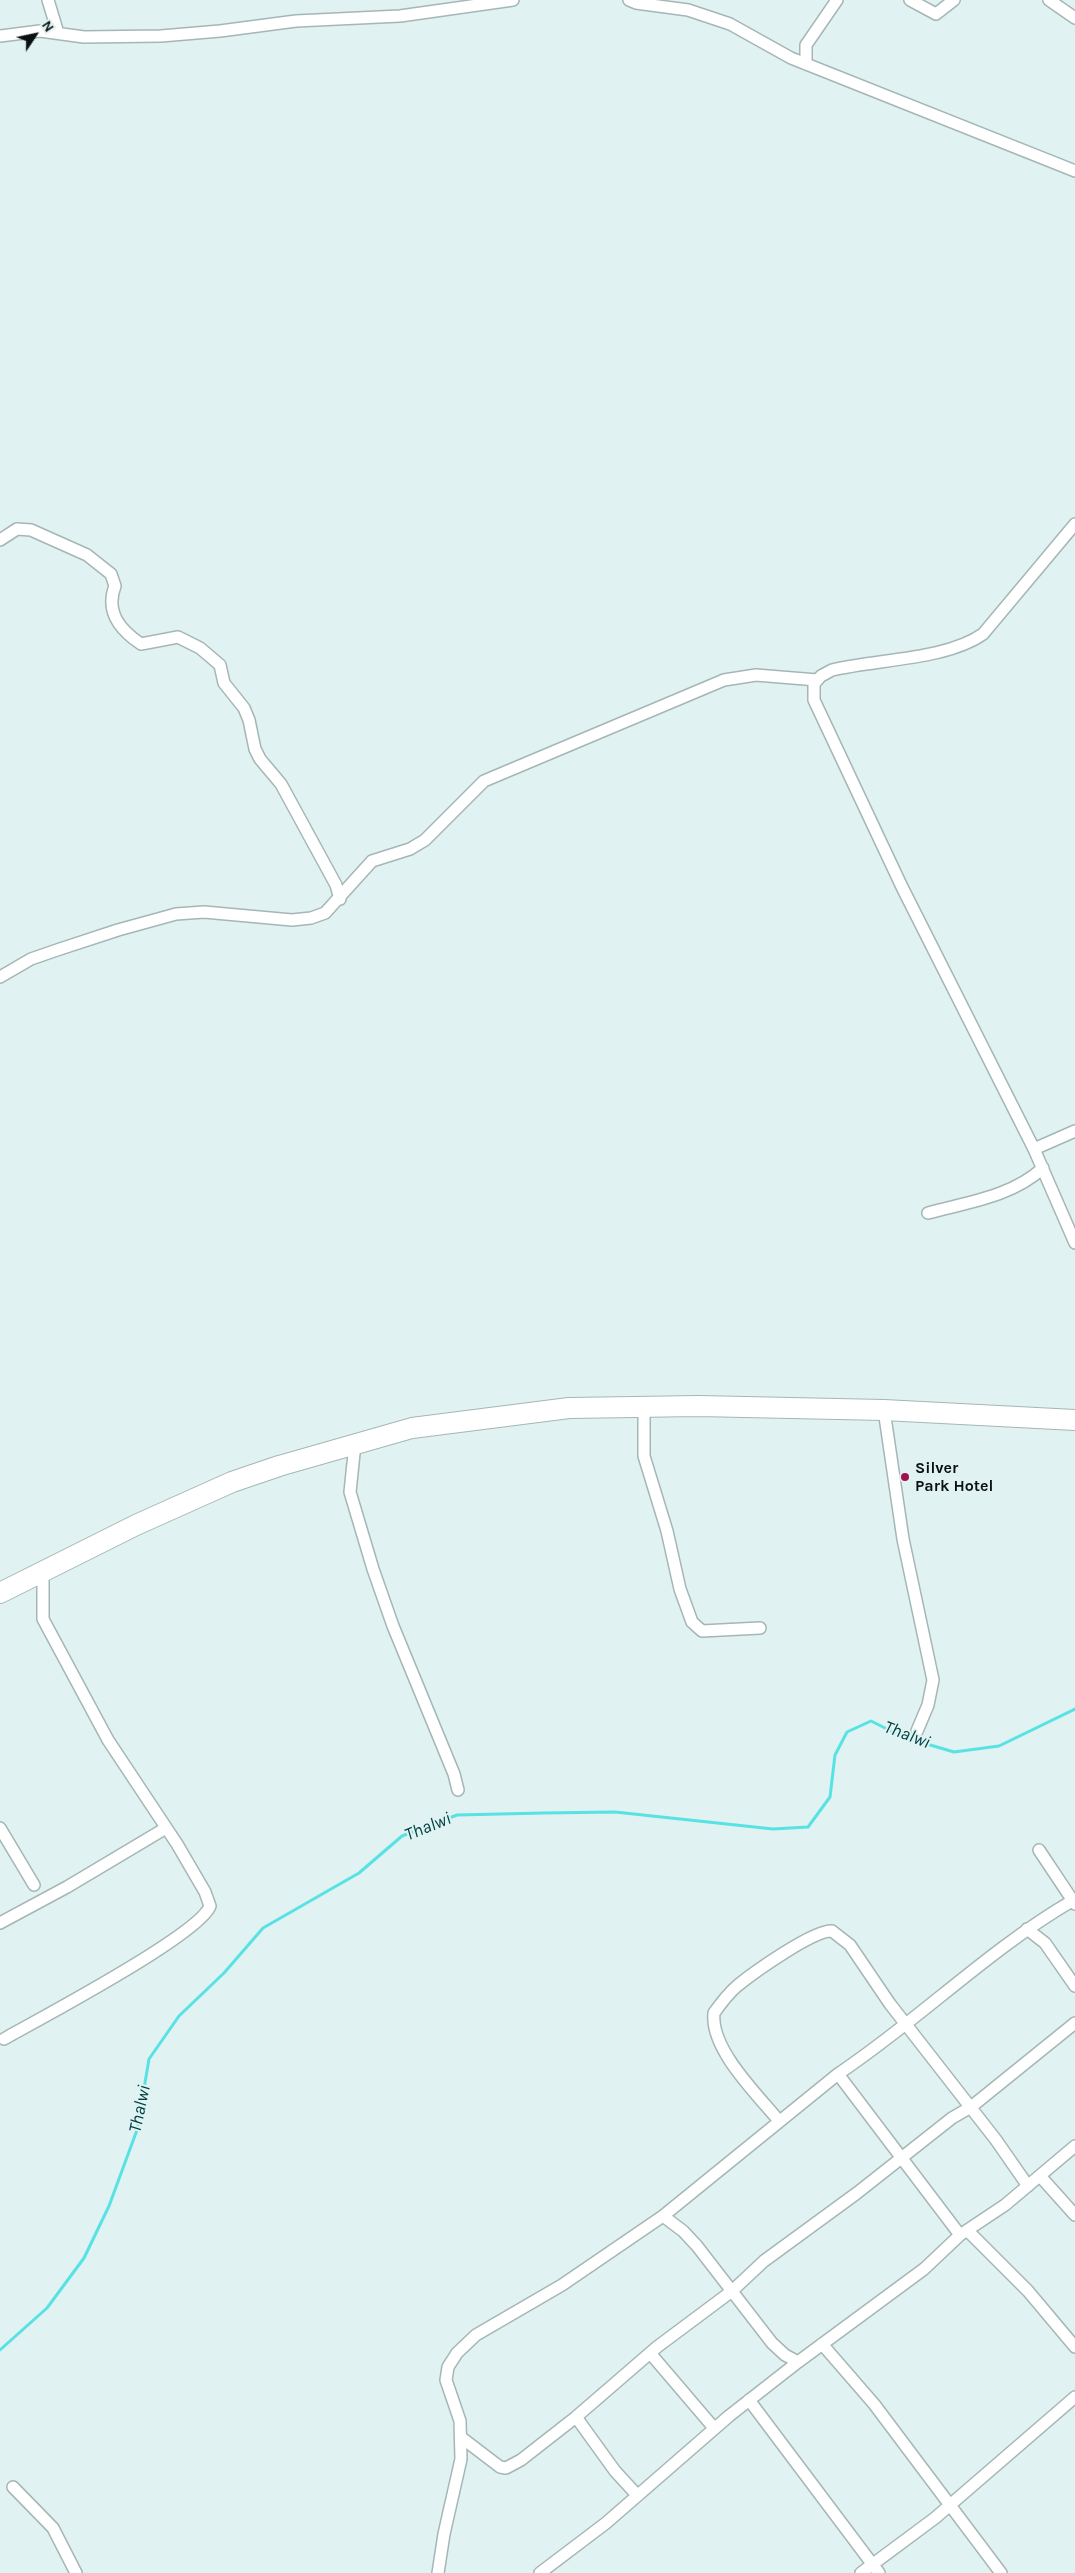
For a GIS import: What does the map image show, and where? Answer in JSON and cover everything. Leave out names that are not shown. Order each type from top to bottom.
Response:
[{"type":"highway","points":[[0,1593],[186,1501],[279,1466],[412,1428],[463,1420],[570,1408],[714,1406],[884,1410],[1075,1420]]},
{"type":"street","points":[[48,0],[58,33]]},
{"type":"street","points":[[0,36],[40,32],[84,37],[220,32],[296,20],[400,16],[482,2],[513,0]]},
{"type":"street","points":[[629,0],[705,15],[730,24],[779,52],[806,64],[1075,171]]},
{"type":"street","points":[[806,64],[806,46],[837,0]]},
{"type":"street","points":[[910,0],[936,14],[954,0]]},
{"type":"street","points":[[1049,0],[1075,18]]},
{"type":"street","points":[[0,977],[31,959],[176,914],[204,912],[292,920],[311,918],[325,913],[372,861],[410,849],[425,840],[484,781],[724,680],[756,675],[816,680],[832,670],[916,656],[971,642],[983,634],[1075,524]]},
{"type":"street","points":[[0,540],[18,529],[31,530],[86,555],[110,574],[115,586],[110,598],[111,612],[131,638],[141,644],[178,637],[200,648],[220,664],[224,683],[244,708],[250,720],[255,749],[260,759],[282,784],[336,884],[340,898]]},
{"type":"street","points":[[816,680],[814,684],[814,700],[902,887],[1034,1148],[1075,1243]]},
{"type":"street","points":[[1034,1148],[1075,1131]]},
{"type":"street","points":[[928,1213],[1012,1190],[1028,1182],[1043,1168]]},
{"type":"street","points":[[644,1408],[644,1456],[667,1531],[680,1589],[692,1622],[702,1631],[760,1628]]},
{"type":"street","points":[[884,1410],[903,1539],[934,1680],[928,1705],[916,1731]]},
{"type":"street","points":[[355,1444],[350,1492],[393,1626],[454,1774],[458,1790]]},
{"type":"street","points":[[4,2039],[139,1962],[178,1936],[208,1911],[210,1906],[205,1892],[166,1828],[108,1740],[43,1619],[43,1572]]},
{"type":"street","points":[[0,1828],[34,1885]]},
{"type":"street","points":[[0,1923],[67,1887],[166,1828]]},
{"type":"street","points":[[438,2573],[444,2534],[461,2458],[462,2438],[456,2406],[446,2380],[448,2367],[466,2342],[562,2285],[663,2216],[695,2188],[750,2148],[779,2121],[838,2074],[906,2024],[992,1954],[1027,1929],[1074,1903],[1039,1850]]},
{"type":"street","points":[[1027,1929],[1045,1943],[1075,1986]]},
{"type":"street","points":[[779,2121],[731,2061],[715,2032],[714,2013],[737,1986],[809,1938],[822,1932],[832,1931],[850,1945],[906,2024],[971,2107],[1028,2186]]},
{"type":"street","points":[[462,2438],[495,2463],[506,2468],[521,2460],[576,2417],[650,2353],[732,2291],[764,2261],[901,2160],[952,2118],[971,2107],[1075,2023]]},
{"type":"street","points":[[838,2074],[901,2160],[964,2233],[1028,2291],[1075,2347]]},
{"type":"street","points":[[540,2573],[606,2522],[749,2400],[924,2269],[964,2233],[1028,2186],[1075,2146]]},
{"type":"street","points":[[1040,2176],[1075,2215]]},
{"type":"street","points":[[663,2216],[684,2231],[778,2350],[798,2362]]},
{"type":"street","points":[[822,2344],[864,2392],[951,2503],[1001,2573]]},
{"type":"street","points":[[650,2353],[714,2428]]},
{"type":"street","points":[[861,2573],[876,2568],[1075,2397]]},
{"type":"street","points":[[749,2400],[876,2568]]},
{"type":"street","points":[[576,2417],[615,2471],[637,2495]]},
{"type":"street","points":[[13,2487],[53,2528],[76,2573]]},
{"type":"waterway","name":"Thalwi","points":[[0,2350],[47,2308],[84,2258],[109,2206],[137,2130],[149,2059],[179,2016],[224,1973],[263,1928],[359,1873],[402,1836],[457,1815],[544,1813],[615,1812],[773,1829],[808,1827],[830,1797],[835,1755],[847,1732],[871,1721],[903,1737],[954,1752],[999,1746],[1075,1709]]},
{"type":"place","name":"Silver Park Hotel","points":[[905,1477]]}]
